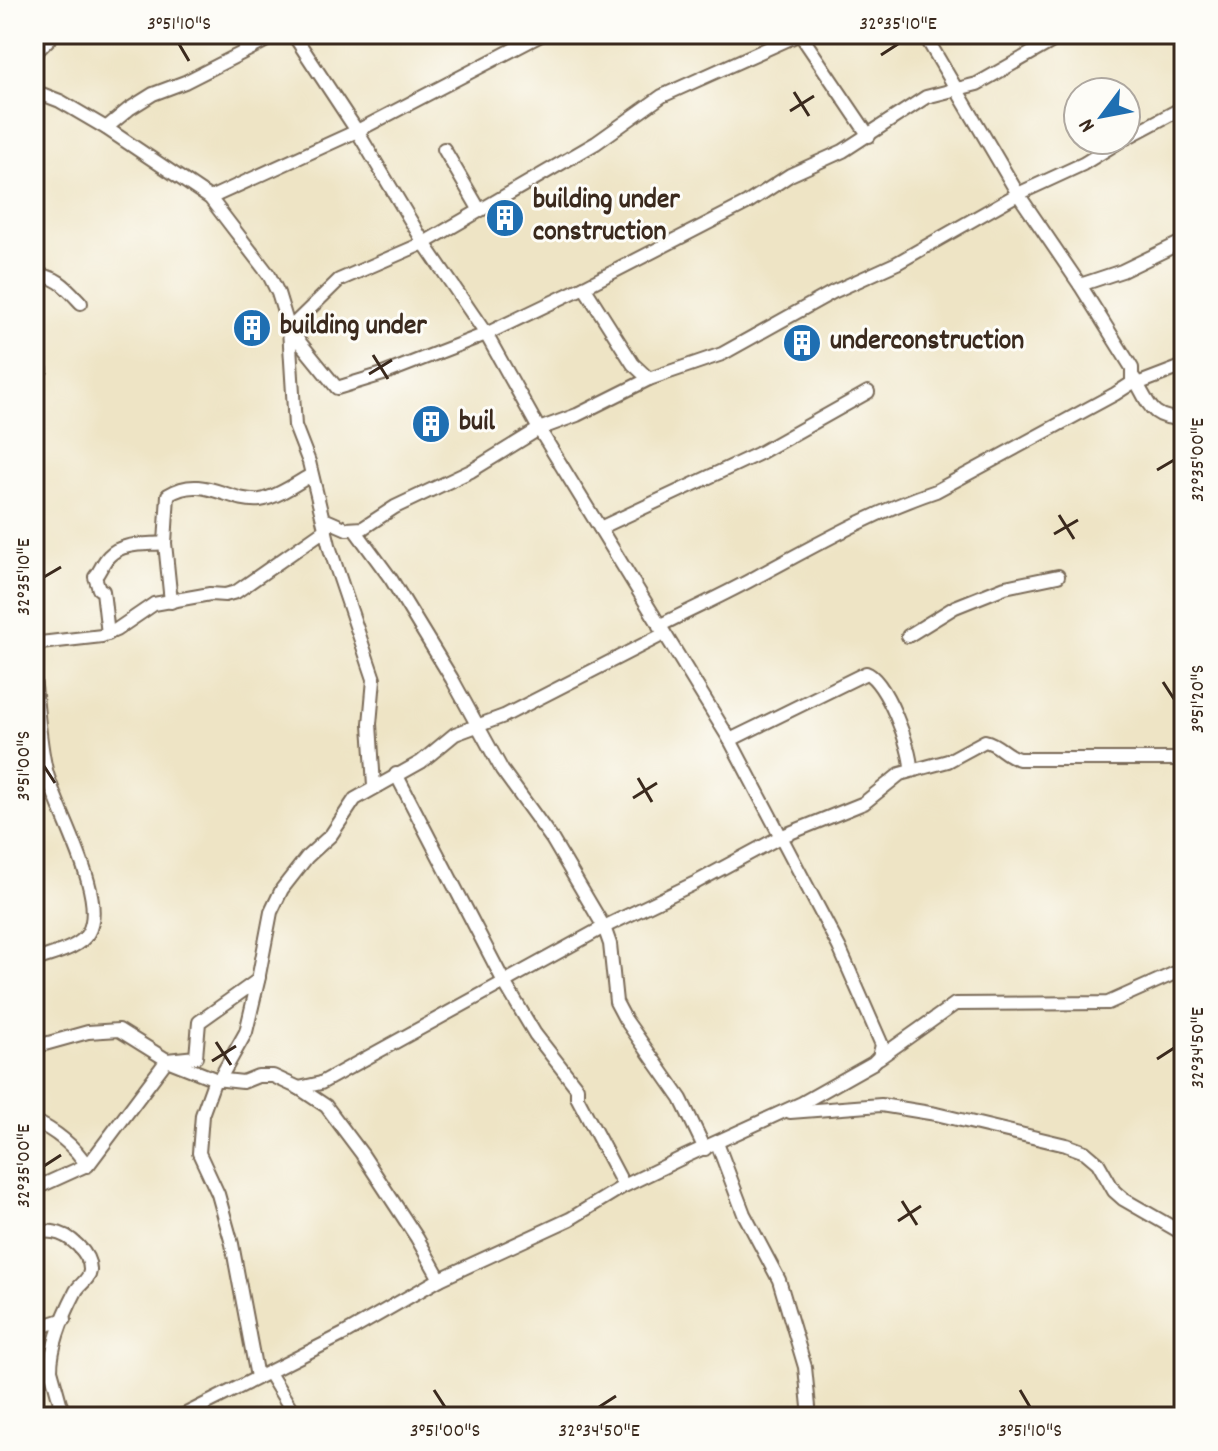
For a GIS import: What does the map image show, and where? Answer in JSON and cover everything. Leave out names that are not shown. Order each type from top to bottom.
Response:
[{"type":"street","points":[[34,54],[54,34]]},
{"type":"street","points":[[106,128],[153,94],[185,82],[279,34]]},
{"type":"street","points":[[293,34],[357,131],[424,243],[486,334],[539,429],[730,740],[839,947],[881,1039],[879,1057],[873,1063]]},
{"type":"street","points":[[210,198],[357,131],[543,34]]},
{"type":"street","points":[[289,329],[339,280],[424,243],[596,143],[662,96],[800,34],[869,136]]},
{"type":"street","points":[[924,34],[1018,194],[1080,285],[1132,368],[1136,381],[1157,415],[1166,419],[1184,419]]},
{"type":"street","points":[[289,329],[337,388],[383,374],[486,334],[584,287],[747,203],[790,175],[869,136],[926,97],[977,84],[1065,34]]},
{"type":"street","points":[[34,91],[60,101],[106,128],[210,198],[269,275],[278,293],[289,329],[295,426],[330,549],[374,679],[370,724],[374,786]]},
{"type":"street","points":[[1142,129],[1184,107]]},
{"type":"street","points":[[444,149],[479,209]]},
{"type":"street","points":[[34,641],[40,643],[108,634],[144,609],[210,594],[236,592],[325,524],[355,530],[371,524],[403,503],[471,471],[539,429],[577,415],[649,379],[722,354],[833,292],[897,263],[1018,194],[1096,156]]},
{"type":"street","points":[[1080,285],[1122,271],[1184,241]]},
{"type":"street","points":[[34,275],[52,277],[63,283],[81,303]]},
{"type":"street","points":[[584,287],[633,364],[649,379]]},
{"type":"street","points":[[296,1417],[263,1375],[218,1194],[199,1153],[202,1115],[217,1079],[246,1032],[271,912],[282,889],[304,860],[331,835],[350,805],[374,786],[421,762],[455,734],[504,716],[825,539],[960,478],[1136,381],[1184,366]]},
{"type":"street","points":[[600,528],[758,454],[868,392]]},
{"type":"street","points":[[171,602],[165,543],[166,500],[174,491],[207,487],[236,498],[260,500],[311,475]]},
{"type":"street","points":[[355,530],[391,579],[502,770],[552,839],[604,927],[610,944],[616,1002],[711,1146],[779,1280],[805,1367],[810,1417]]},
{"type":"street","points":[[108,634],[104,596],[95,577],[102,570],[105,560],[115,550],[124,547],[165,543]]},
{"type":"street","points":[[908,636],[955,607],[1005,587],[1058,576]]},
{"type":"street","points":[[730,740],[869,673],[892,710],[910,751],[911,770]]},
{"type":"street","points":[[34,678],[47,772],[59,809],[79,850],[92,916],[90,930],[82,940],[34,961]]},
{"type":"street","points":[[299,1088],[321,1083],[604,927],[780,837],[864,803],[891,779],[911,770],[948,761],[985,741],[997,745],[1008,756],[1019,759],[1182,763]]},
{"type":"street","points":[[396,774],[504,982],[535,1034],[577,1088],[582,1109],[624,1186]]},
{"type":"street","points":[[180,1417],[440,1279],[570,1219],[624,1186],[783,1113],[873,1063],[955,1004],[1108,1003],[1184,969]]},
{"type":"street","points":[[34,1189],[87,1166],[167,1060],[196,1057],[199,1022],[259,977]]},
{"type":"street","points":[[34,1047],[88,1032],[119,1030],[167,1060],[217,1079],[243,1082],[258,1076],[273,1076],[299,1088],[326,1106],[362,1154],[440,1279]]},
{"type":"street","points":[[783,1113],[881,1105],[936,1114],[1053,1141],[1091,1157],[1117,1195],[1184,1234]]},
{"type":"street","points":[[34,1121],[51,1127],[82,1156],[87,1166]]},
{"type":"street","points":[[34,1232],[57,1232],[79,1246],[88,1259],[89,1275],[75,1293],[53,1351],[51,1370],[64,1417]]},
{"type":"street","points":[[34,1329],[65,1319]]},
{"type":"place","name":"building under construction","points":[[505,218]]},
{"type":"place","name":"building under","points":[[252,328]]},
{"type":"place","name":"underconstruction","points":[[802,343]]},
{"type":"place","name":"buil","points":[[431,424]]}]
